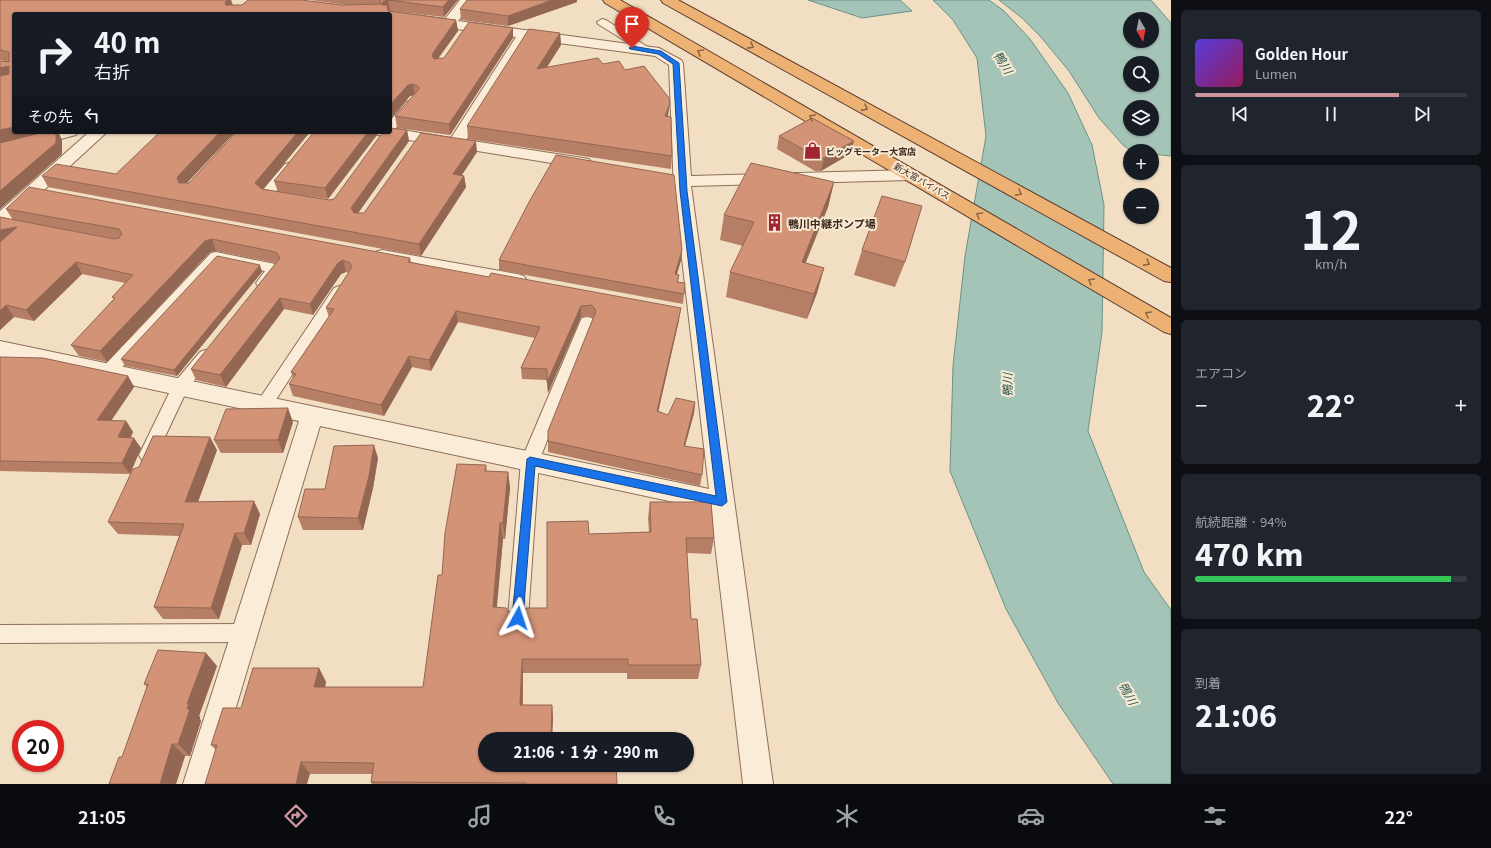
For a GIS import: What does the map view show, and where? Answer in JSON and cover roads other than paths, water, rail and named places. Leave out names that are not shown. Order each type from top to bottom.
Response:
[{"type":"highway","name":"新大宮バイパス","points":[[610,0],[1171,327]]},
{"type":"highway","points":[[668,0],[1171,276]]},
{"type":"street","points":[[449,24],[467,0]]},
{"type":"street","points":[[392,16],[449,24],[464,32],[525,33],[647,50],[659,52],[676,63],[678,178],[691,314],[722,502],[758,784]]},
{"type":"street","points":[[456,143],[525,33]]},
{"type":"street","points":[[0,149],[62,134]]},
{"type":"street","points":[[5,218],[31,191],[97,134]]},
{"type":"street","points":[[384,135],[415,144],[456,143],[597,165]]},
{"type":"street","points":[[678,178],[910,175]]},
{"type":"street","points":[[31,191],[55,195]]},
{"type":"street","points":[[361,252],[534,284]]},
{"type":"street","points":[[0,349],[722,502]]},
{"type":"street","points":[[198,784],[312,415]]},
{"type":"lane","points":[[602,22],[647,50]]},
{"type":"lane","points":[[392,126],[414,98]]},
{"type":"lane","points":[[295,200],[266,195],[299,155]]},
{"type":"lane","points":[[108,372],[216,256],[275,269],[255,294]]},
{"type":"lane","points":[[264,405],[347,278]]},
{"type":"lane","points":[[518,618],[530,461],[587,322]]},
{"type":"lane","points":[[143,467],[180,387],[215,343]]},
{"type":"lane","points":[[0,634],[244,633]]},
{"type":"water","points":[[808,0],[900,0],[912,11],[862,18]]},
{"type":"water","name":"鴨川","points":[[933,0],[989,0],[1004,11],[1030,39],[1068,93],[1092,145],[1104,205],[1102,332],[1088,431],[1144,572],[1171,610],[1171,784],[1113,784],[1058,703],[1006,609],[950,471],[953,366],[965,256],[986,136],[977,58],[953,20]]},
{"type":"water","points":[[999,0],[1151,0],[1171,23],[1171,156],[1159,155],[1159,144],[1123,145],[1099,118],[1069,71],[1040,36],[1022,18]]},
{"type":"place","name":"ビッグモーター大宮店","points":[[813,151]]},
{"type":"place","name":"鴨川中継ポンプ場","points":[[775,223]]}]
